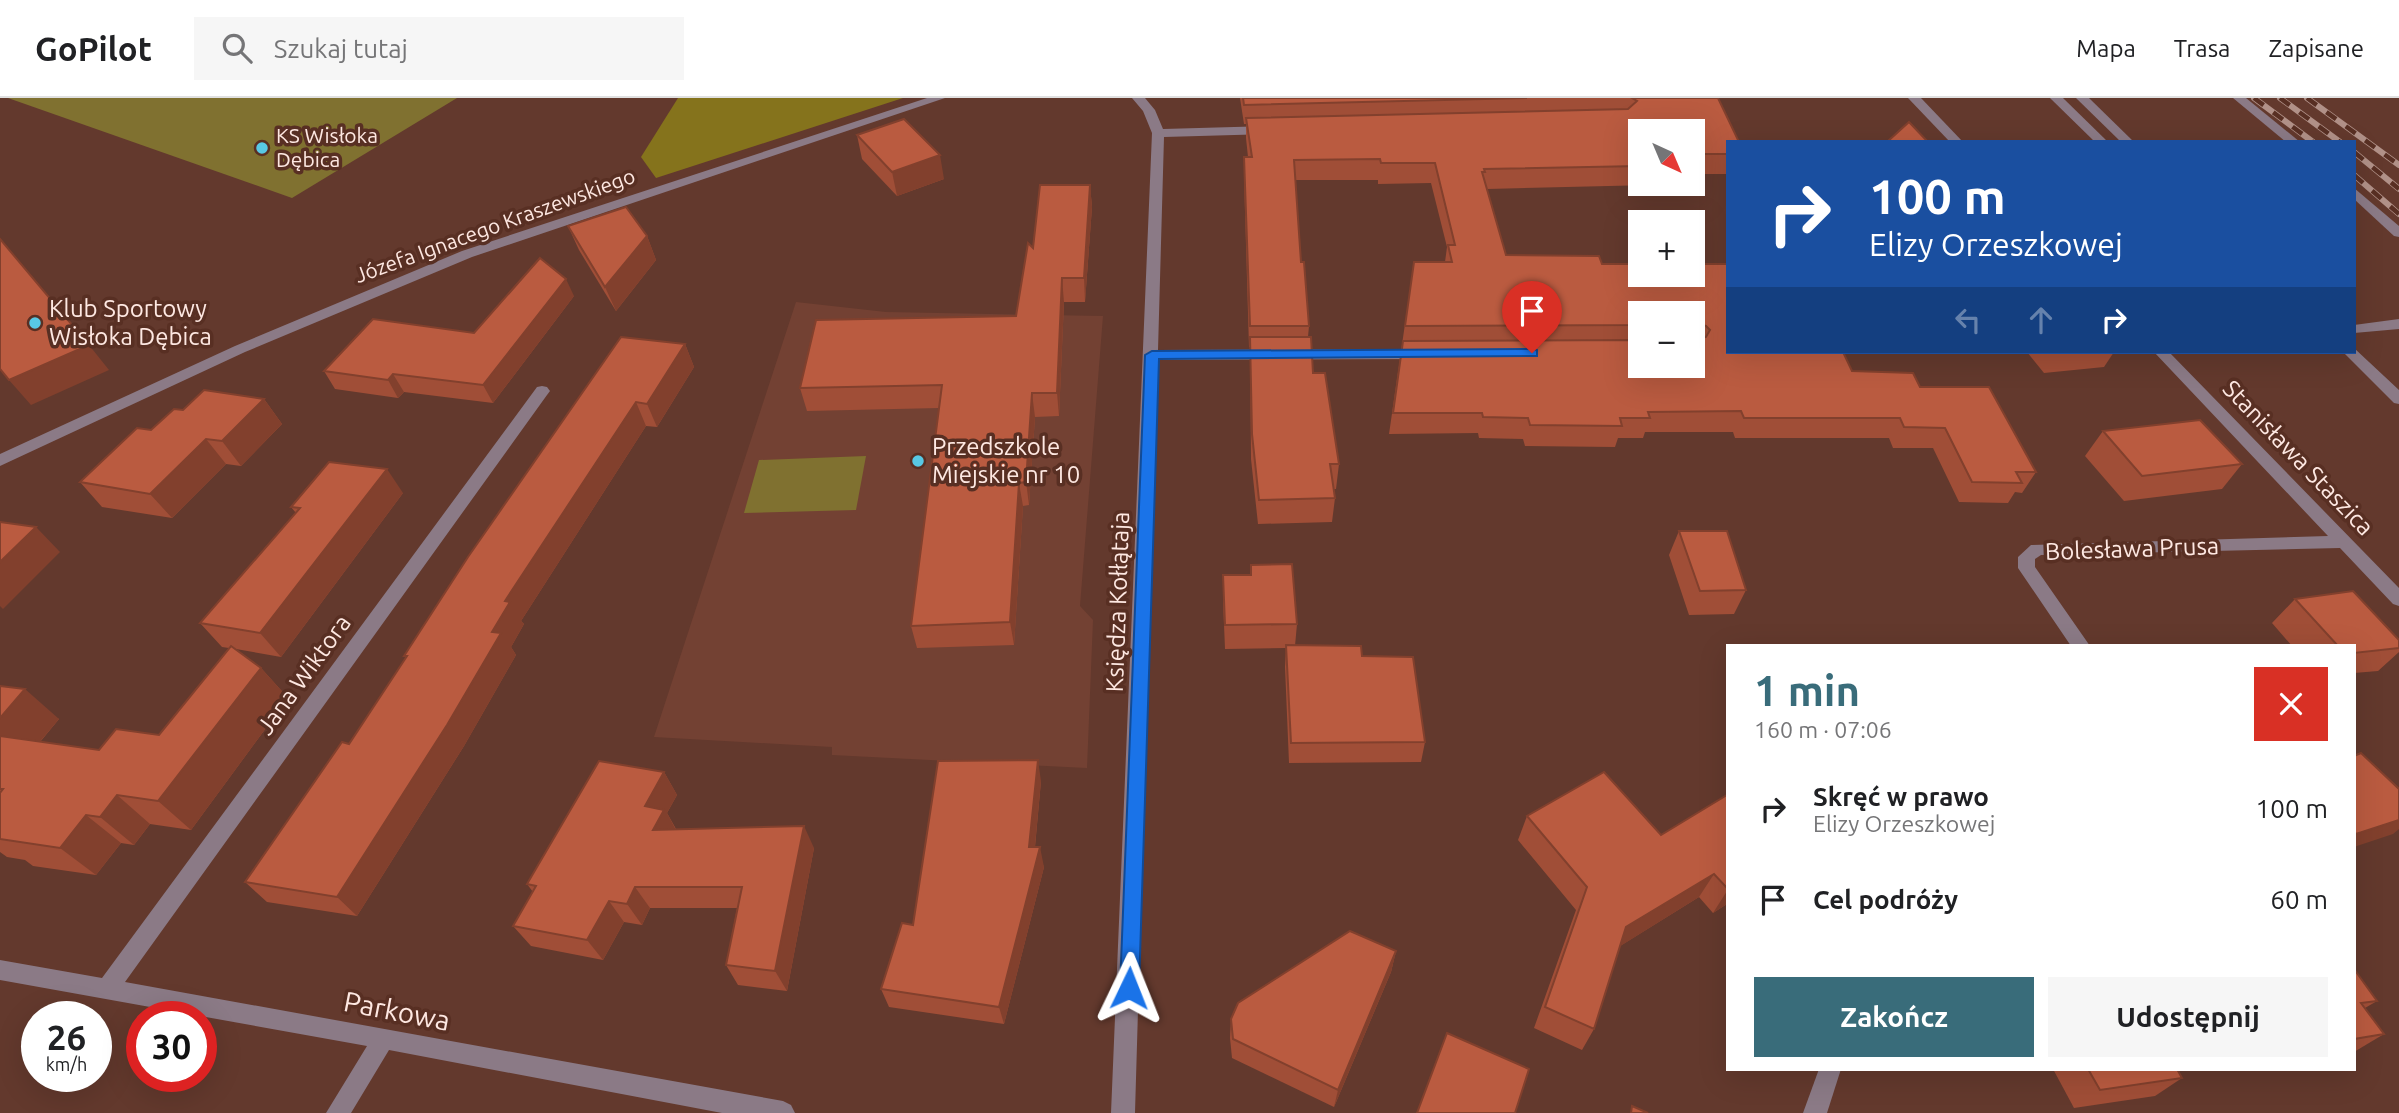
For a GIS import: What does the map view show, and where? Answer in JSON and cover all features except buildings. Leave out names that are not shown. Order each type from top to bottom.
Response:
[{"type":"street","name":"Józefa Ignacego Kraszewskiego","points":[[0,460],[240,349],[467,254],[939,98]]},
{"type":"street","name":"Księdza Kołłątaja","points":[[1123,1113],[1158,133],[1149,110],[1138,98]]},
{"type":"street","points":[[1914,98],[1955,140]]},
{"type":"street","points":[[2056,98],[2100,140]]},
{"type":"street","points":[[2082,98],[2126,140]]},
{"type":"street","points":[[2239,98],[2292,140]]},
{"type":"street","points":[[1158,133],[1290,130]]},
{"type":"street","points":[[2356,194],[2399,233]]},
{"type":"street","points":[[2356,329],[2399,324]]},
{"type":"street","points":[[1152,355],[1446,354]]},
{"type":"street","name":"Stanisława Staszica","points":[[2163,354],[2399,599]]},
{"type":"street","points":[[2352,354],[2399,399]]},
{"type":"street","name":"Jana Wiktora","points":[[107,989],[542,391]]},
{"type":"street","name":"Bolesława Prusa","points":[[2080,644],[2027,568],[2026,557],[2037,550],[2345,542]]},
{"type":"street","name":"Parkowa","points":[[0,970],[783,1113]]},
{"type":"street","points":[[338,1113],[384,1038]]},
{"type":"street","points":[[1815,1113],[1829,1071]]},
{"type":"shaded area","name":"KS Wisłoka Dębica","points":[[8,98],[457,98],[292,198]]},
{"type":"shaded area","points":[[678,98],[903,98],[656,178],[641,157]]},
{"type":"shaded area","name":"Przedszkole Miejskie nr 10","points":[[796,302],[886,312],[1103,316],[1080,606],[1093,620],[1087,768],[832,755],[832,747],[654,737]]},
{"type":"shaded area","points":[[866,456],[856,510],[744,513],[759,460]]},
{"type":"railway","points":[[2254,98],[2310,140]]},
{"type":"railway","points":[[2280,98],[2337,140]]},
{"type":"railway","points":[[2307,98],[2399,165]]},
{"type":"railway","points":[[2356,154],[2399,189]]},
{"type":"railway","points":[[2356,177],[2399,214]]},
{"type":"place","name":"KS Wisłoka Dębica","points":[[262,148]]},
{"type":"place","name":"Klub Sportowy Wisłoka Dębica","points":[[35,323]]},
{"type":"place","name":"Przedszkole Miejskie nr 10","points":[[918,461]]},
{"type":"route","points":[[1129,988],[1152,355],[1532,353]]}]
